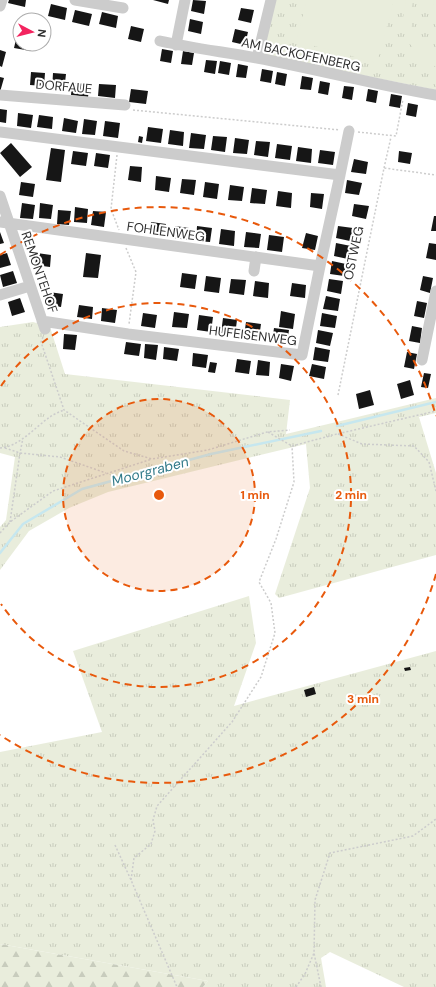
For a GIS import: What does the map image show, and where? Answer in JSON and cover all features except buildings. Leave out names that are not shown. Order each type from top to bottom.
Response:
[{"type":"street","points":[[0,6],[2,0]]},
{"type":"street","points":[[75,0],[123,8]]},
{"type":"street","points":[[176,45],[185,0]]},
{"type":"street","points":[[257,58],[271,0]]},
{"type":"street","name":"AM BACKOFENBERG","points":[[160,41],[257,58],[405,90],[436,95]]},
{"type":"street","name":"DORFAUE","points":[[0,94],[125,105]]},
{"type":"street","name":"HUFEISENWEG","points":[[44,325],[302,354],[349,131]]},
{"type":"street","points":[[0,132],[340,175]]},
{"type":"street","name":"REMONTEHOF","points":[[0,196],[4,223],[30,286],[44,325]]},
{"type":"street","name":"FOHLENWEG","points":[[4,223],[320,266]]},
{"type":"street","points":[[254,271],[256,257]]},
{"type":"street","points":[[0,295],[30,286]]},
{"type":"street","points":[[422,360],[436,290]]},
{"type":"path","name":"OSTWEG","points":[[338,395],[391,136],[396,136],[405,90]]},
{"type":"path","points":[[125,105],[129,109],[391,136]]},
{"type":"path","points":[[118,147],[111,209],[136,272],[128,334]]},
{"type":"path","points":[[384,168],[436,175]]},
{"type":"path","points":[[44,325],[41,342],[64,410],[124,451],[152,459]]},
{"type":"path","points":[[0,448],[14,445],[51,416],[64,410]]},
{"type":"path","points":[[267,432],[292,446],[436,411]]},
{"type":"path","points":[[0,533],[10,522],[53,490],[152,459],[208,450],[267,432],[290,430]]},
{"type":"path","points":[[338,434],[362,444],[414,446],[429,462],[436,492]]},
{"type":"path","points":[[10,522],[23,438]]},
{"type":"path","points":[[131,880],[134,858],[151,844],[155,831],[153,820],[157,806],[232,722],[261,678],[275,633],[271,603],[260,582],[276,539],[294,482],[292,446]]},
{"type":"path","points":[[5,448],[20,453],[60,457],[106,473]]},
{"type":"path","points":[[321,987],[314,953],[315,900],[330,852],[413,836],[436,819]]},
{"type":"path","points":[[115,845],[177,987]]},
{"type":"path","points":[[296,987],[305,974],[314,953]]},
{"type":"green space","points":[[275,0],[436,0],[436,90],[262,55]]},
{"type":"green space","points":[[307,0],[394,0],[377,63],[296,41]]},
{"type":"green space","points":[[406,0],[413,0],[410,19],[414,36],[424,50],[436,58],[436,67],[419,56],[407,40],[403,18]]},
{"type":"green space","points":[[434,0],[436,0],[436,22],[428,20],[430,9],[432,9]]},
{"type":"green space","points":[[33,322],[50,327],[65,374],[290,400],[286,434],[436,398],[436,413],[419,417],[436,473],[436,555],[279,598],[275,594],[310,488],[306,444],[108,492],[69,508],[29,531],[0,570],[0,527],[6,520],[15,457],[0,453],[0,327]]},
{"type":"green space","points":[[249,596],[256,643],[234,706],[436,651],[436,987],[404,987],[330,952],[321,958],[326,987],[203,987],[208,981],[0,944],[0,752],[102,732],[73,651]]},
{"type":"green space","points":[[0,944],[208,981],[203,987],[0,987]]},
{"type":"waterway","name":"Moorgraben","points":[[337,426],[436,402]]},
{"type":"waterway","name":"Moorgraben","points":[[0,553],[23,524],[82,489],[211,454],[321,431]]}]
